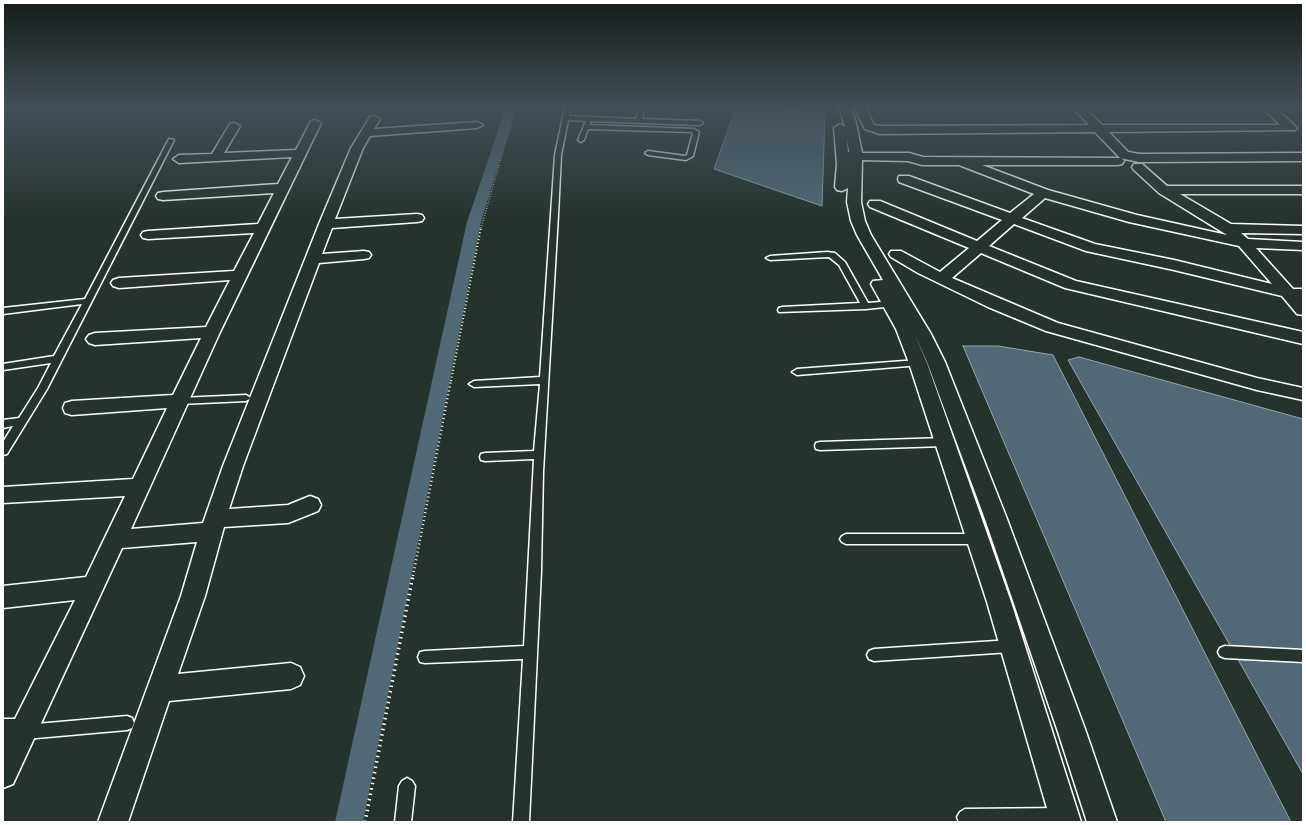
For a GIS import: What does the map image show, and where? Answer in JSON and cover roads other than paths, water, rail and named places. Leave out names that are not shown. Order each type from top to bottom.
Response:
[{"type":"street","points":[[216,157],[223,146]]},
{"type":"street","points":[[3,774],[13,733],[93,587],[212,332],[304,146]]},
{"type":"street","points":[[113,822],[162,689],[193,596],[213,525],[235,459],[312,259],[358,146]]},
{"type":"street","points":[[845,146],[854,177],[857,236],[881,261],[924,334],[959,420],[1071,729],[1102,822]]},
{"type":"street","points":[[842,208],[849,160],[849,146]]},
{"type":"street","points":[[1112,146],[1121,158]]},
{"type":"street","points":[[179,159],[301,152]]},
{"type":"street","points":[[849,160],[909,165],[922,161],[961,162],[1121,158],[1139,163],[1303,157]]},
{"type":"street","points":[[961,162],[1043,193],[1134,220],[1244,243],[1303,246]]},
{"type":"street","points":[[1139,163],[1164,190],[1228,228],[1296,294],[1303,310]]},
{"type":"street","points":[[904,179],[1067,241],[1091,248],[1174,265],[1296,294]]},
{"type":"street","points":[[163,196],[283,188]]},
{"type":"street","points":[[1164,190],[1303,190]]},
{"type":"street","points":[[942,278],[1043,193]]},
{"type":"street","points":[[875,204],[1071,285],[1303,338]]},
{"type":"street","points":[[326,224],[417,218]]},
{"type":"street","points":[[148,235],[264,228]]},
{"type":"street","points":[[1228,228],[1303,230]]},
{"type":"street","points":[[312,259],[364,255]]},
{"type":"street","points":[[881,261],[923,270],[1023,317],[1052,327],[1257,384],[1303,394]]},
{"type":"street","points":[[881,261],[892,304],[918,363],[999,602],[1011,646],[1065,819]]},
{"type":"street","points":[[119,283],[241,275]]},
{"type":"street","points":[[95,339],[212,332]]},
{"type":"street","points":[[72,408],[180,401]]},
{"type":"street","points":[[3,495],[139,486]]},
{"type":"street","points":[[116,539],[288,514],[310,505]]},
{"type":"street","points":[[3,597],[93,587]]},
{"type":"street","points":[[162,689],[290,676]]},
{"type":"lane","points":[[3,450],[23,421],[42,389],[167,146]]},
{"type":"lane","points":[[521,822],[529,652],[535,571],[539,455],[560,146]]},
{"type":"lane","points":[[648,153],[686,158],[690,156],[693,146]]},
{"type":"lane","points":[[770,258],[827,254],[832,255],[842,264],[866,306]]},
{"type":"lane","points":[[3,311],[87,301]]},
{"type":"lane","points":[[782,310],[892,304]]},
{"type":"lane","points":[[3,366],[57,359]]},
{"type":"lane","points":[[797,372],[918,363]]},
{"type":"lane","points":[[474,384],[544,380]]},
{"type":"lane","points":[[180,401],[246,398]]},
{"type":"lane","points":[[3,424],[23,421]]},
{"type":"lane","points":[[820,446],[945,442]]},
{"type":"lane","points":[[485,457],[539,455]]},
{"type":"lane","points":[[846,539],[977,539]]},
{"type":"lane","points":[[874,655],[1011,646]]},
{"type":"lane","points":[[424,657],[529,652]]},
{"type":"lane","points":[[1225,652],[1303,656]]},
{"type":"lane","points":[[13,733],[127,723]]},
{"type":"lane","points":[[403,822],[407,786]]},
{"type":"lane","points":[[966,817],[1065,819]]},
{"type":"water","points":[[722,146],[824,146],[822,206],[714,169]]},
{"type":"water","points":[[963,346],[998,346],[1053,355],[1291,822],[1166,822]]},
{"type":"water","points":[[1079,357],[1303,419],[1303,774],[1068,360]]},
{"type":"waterway","points":[[349,822],[474,222],[499,146]]}]
